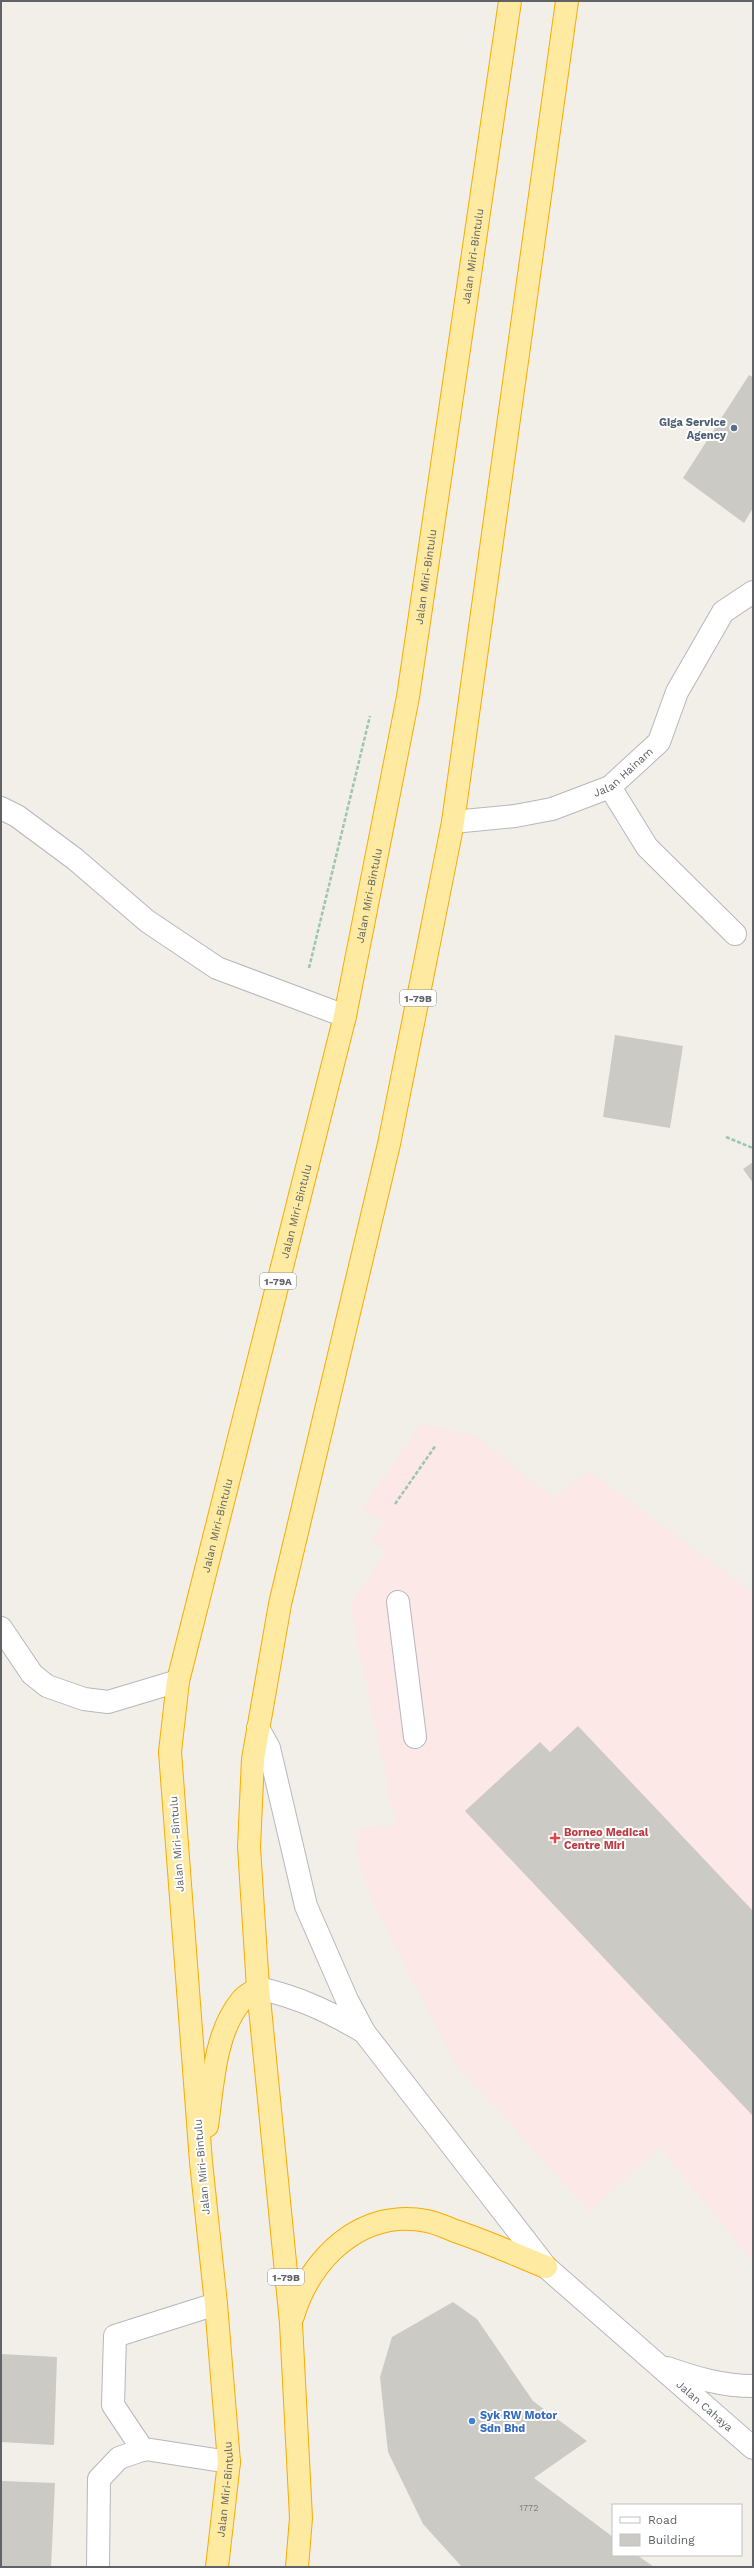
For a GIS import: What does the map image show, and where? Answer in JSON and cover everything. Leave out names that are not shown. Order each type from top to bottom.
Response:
[{"type":"highway","name":"Jalan Miri-Bintulu","points":[[217,2567],[229,2462],[216,2304],[201,2162],[170,1752],[178,1681],[345,1016],[408,697],[510,1]]},
{"type":"highway","name":"1-79B","points":[[297,2567],[301,2518],[291,2323],[258,1988],[249,1847],[252,1759],[280,1604],[389,1144],[453,822],[567,1]]},
{"type":"highway","points":[[201,2162],[218,2057],[226,2026],[241,2000],[258,1988]]},
{"type":"highway","points":[[291,2323],[305,2283],[331,2250],[366,2228],[385,2222],[406,2219],[427,2221],[481,2240],[546,2267]]},
{"type":"street","name":"Jalan Hainam","points":[[453,822],[515,816],[552,809],[610,786],[659,742],[678,692],[723,612],[753,592]]},
{"type":"street","points":[[610,786],[647,847],[735,934]]},
{"type":"street","points":[[1,808],[17,816],[75,859],[147,921],[217,968],[345,1016]]},
{"type":"street","points":[[398,1602],[415,1737]]},
{"type":"street","points":[[1,1628],[32,1674],[47,1686],[84,1699],[108,1702],[178,1681]]},
{"type":"street","points":[[258,1728],[269,1748],[306,1906],[346,2000],[364,2032]]},
{"type":"street","points":[[258,1988],[292,1996],[328,2011],[364,2032]]},
{"type":"street","name":"Jalan Cahaya","points":[[364,2032],[546,2267],[656,2365],[753,2448]]},
{"type":"street","points":[[143,2450],[113,2405],[115,2336],[216,2304]]},
{"type":"street","points":[[656,2365],[706,2381],[732,2386],[753,2386]]},
{"type":"street","points":[[98,2567],[99,2479],[119,2458],[143,2450],[229,2462]]},
{"type":"path","points":[[726,1136],[753,1148]]},
{"type":"path","points":[[395,1504],[436,1445]]},
{"type":"shaded area","name":"Borneo Medical Centre Miri","points":[[421,1424],[475,1436],[554,1498],[589,1471],[753,1593],[753,2262],[660,2147],[589,2211],[455,2063],[370,1897],[356,1847],[360,1829],[396,1825],[350,1605],[386,1552],[371,1541],[384,1523],[362,1508]]},
{"type":"building","name":"Giga Service Agency","points":[[749,375],[753,377],[753,508],[744,523],[683,478]]},
{"type":"building","points":[[615,1035],[683,1046],[670,1128],[603,1117]]},
{"type":"building","points":[[753,1162],[753,1183],[743,1169]]},
{"type":"building","points":[[578,1726],[753,1911],[753,2116],[465,1811],[540,1742],[550,1752]]},
{"type":"building","name":"Syk RW Motor Sdn Bhd","points":[[453,2302],[477,2319],[533,2401],[587,2441],[534,2478],[612,2536],[612,2556],[638,2556],[654,2567],[462,2567],[423,2524],[388,2452],[380,2377],[392,2337]]},
{"type":"building","points":[[1,2354],[57,2357],[54,2445],[1,2442]]},
{"type":"building","points":[[1,2481],[55,2483],[51,2567],[1,2567]]},
{"type":"place","name":"Giga Service Agency","points":[[734,428]]},
{"type":"place","name":"Borneo Medical Centre Miri","points":[[555,1838]]},
{"type":"place","name":"Syk RW Motor Sdn Bhd","points":[[472,2421]]}]
